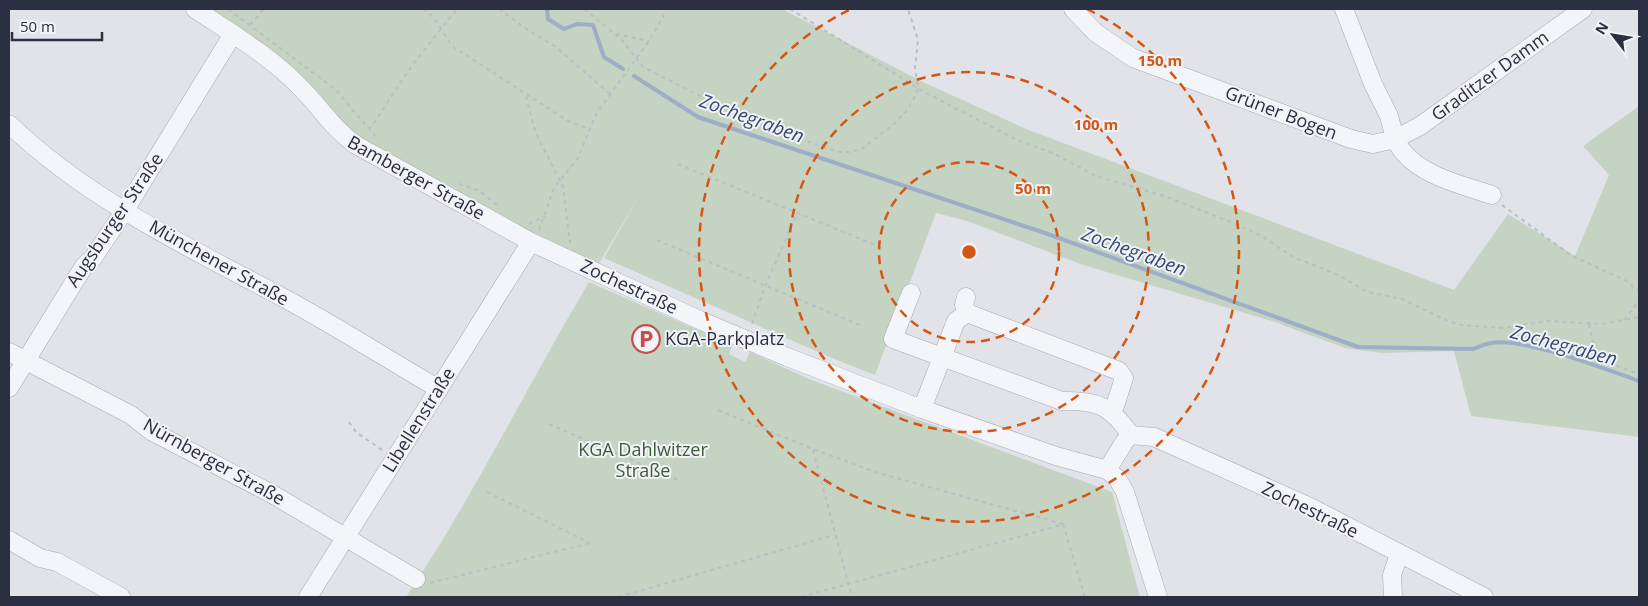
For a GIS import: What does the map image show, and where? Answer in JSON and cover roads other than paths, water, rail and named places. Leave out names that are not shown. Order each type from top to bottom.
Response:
[{"type":"street","name":"Bamberger Straße","points":[[195,9],[217,24],[241,33],[301,87],[330,124],[356,145],[529,233]]},
{"type":"street","name":"Grüner Bogen","points":[[1073,9],[1096,33],[1133,58],[1351,140],[1373,144],[1395,139]]},
{"type":"street","points":[[1344,9],[1373,84],[1389,116],[1399,148],[1432,173],[1495,198]]},
{"type":"street","name":"Graditzer Damm","points":[[1395,139],[1426,132],[1583,9]]},
{"type":"street","points":[[217,24],[222,52]]},
{"type":"street","name":"Augsburger Straße","points":[[9,388],[84,266],[93,258],[125,210],[222,52],[241,33]]},
{"type":"street","name":"Münchener Straße","points":[[9,124],[53,162],[125,210],[202,256],[283,298],[439,389]]},
{"type":"street","name":"Zochestraße","points":[[529,233],[576,262],[778,354],[922,409],[1056,456],[1107,470]]},
{"type":"street","name":"Libellenstraße","points":[[308,597],[439,389],[529,233]]},
{"type":"street","points":[[911,293],[893,339],[1062,401],[1085,401],[1113,412],[1132,435],[1125,441],[1107,470],[1117,478],[1125,492],[1158,597]]},
{"type":"street","points":[[922,409],[956,321],[966,305],[1119,370],[1124,378],[1113,412]]},
{"type":"street","name":"Nürnberger Straße","points":[[9,352],[57,379],[66,380],[131,415],[151,431],[272,494],[416,579]]},
{"type":"street","name":"Zochestraße","points":[[1132,435],[1154,437],[1312,508],[1484,597]]},
{"type":"street","points":[[9,540],[40,558],[57,562],[121,597]]},
{"type":"street","points":[[1393,597],[1392,575],[1399,554]]},
{"type":"waterway","name":"Zochegraben","points":[[547,9],[548,19],[564,29],[577,24],[593,25],[604,57],[623,69]]},
{"type":"waterway","name":"Zochegraben","points":[[634,76],[698,117],[1045,233],[1358,347],[1473,349],[1489,343],[1505,342],[1565,355],[1639,381]]},
{"type":"place","name":"KGA-Parkplatz","points":[[646,339]]},
{"type":"park label","name":"KGA Dahlwitzer Straße","points":[[643,460]]}]
